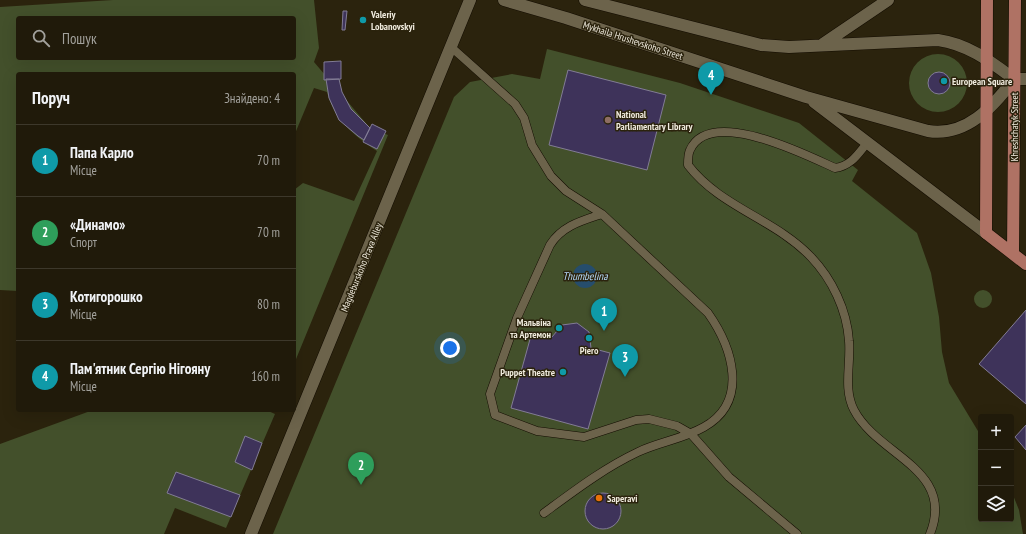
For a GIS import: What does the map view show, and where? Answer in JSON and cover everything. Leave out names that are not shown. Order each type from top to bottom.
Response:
[{"type":"main road","name":"Magdeburskoho Prava Alley","points":[[251,534],[470,0]]},
{"type":"main road","name":"Mykhaila Hrushevskoho Street","points":[[504,0],[566,18],[806,97]]},
{"type":"main road","points":[[585,0],[761,45],[789,47],[822,44],[938,40],[952,42],[986,59],[1020,79],[985,112],[968,124],[948,132],[938,133],[806,97]]},
{"type":"main road","points":[[822,44],[888,0]]},
{"type":"main road","points":[[986,233],[985,112],[987,0]]},
{"type":"main road","name":"Khreshchatyk Street","points":[[1013,254],[1020,79],[1014,0]]},
{"type":"main road","points":[[806,97],[1026,264]]},
{"type":"lane","points":[[451,47],[515,104],[524,118],[532,145],[551,176],[566,191],[602,214],[708,313],[720,330],[728,349],[733,390],[729,400],[717,417],[705,427],[692,434],[639,452],[595,476],[544,513]]},
{"type":"lane","points":[[867,143],[850,163],[843,167],[835,168],[791,148],[753,136],[730,132],[714,132],[697,139],[689,151],[688,165],[699,179],[715,192],[780,231],[797,244],[811,257],[835,291],[844,315],[849,341],[848,396],[854,410],[864,425],[919,472],[929,486],[936,506],[935,520],[930,534]]},
{"type":"lane","points":[[602,214],[563,229],[556,235],[550,245],[517,318],[490,394],[495,415],[537,431],[584,437],[636,420],[649,419],[666,423],[692,434],[728,477],[797,534]]},
{"type":"green space","points":[[113,0],[314,0],[319,48],[314,62],[370,128],[388,135],[296,359],[296,188],[303,183],[354,201],[377,151],[353,133],[340,119],[330,102],[327,92],[314,88],[296,131],[296,72],[16,72],[16,291],[0,290],[0,7]]},
{"type":"green space","points":[[547,49],[680,83],[799,123],[858,170],[852,181],[917,233],[931,273],[939,317],[942,352],[949,383],[978,431],[978,522],[1014,522],[1014,498],[1019,510],[1023,534],[273,534],[454,97],[470,82],[512,74],[540,79]]},
{"type":"green space","points":[[938,54],[949,56],[962,67],[965,72],[967,83],[965,94],[954,107],[949,110],[938,112],[927,110],[914,99],[911,94],[909,83],[911,72],[922,59],[927,56]]},
{"type":"green space","points":[[979,290],[987,290],[992,295],[990,306],[987,308],[979,308],[974,303],[974,295]]},
{"type":"green space","points":[[88,412],[270,412],[275,414],[226,528],[175,508],[164,534],[0,534],[0,444]]},
{"type":"water","name":"Thumbelina","points":[[585,264],[593,268],[597,276],[593,284],[585,288],[577,284],[573,276],[577,268]]},
{"type":"building","points":[[343,11],[347,11],[345,30],[342,30]]},
{"type":"building","points":[[341,61],[341,79],[324,80],[324,62]]},
{"type":"building","name":"National Parliamentary Library","points":[[568,70],[666,95],[647,170],[549,145]]},
{"type":"building","points":[[939,72],[947,75],[950,83],[947,91],[939,94],[931,91],[928,83],[931,75]]},
{"type":"building","points":[[326,79],[339,79],[342,92],[351,109],[370,128],[364,140],[339,120],[329,98]]},
{"type":"building","points":[[372,124],[386,131],[377,149],[363,142]]},
{"type":"building","points":[[1026,310],[1026,404],[979,364]]},
{"type":"building","name":"Puppet Theatre","points":[[577,323],[589,332],[591,348],[610,353],[588,429],[511,408],[532,332],[552,337],[562,325]]},
{"type":"building","points":[[1026,425],[1026,450],[1015,437]]},
{"type":"building","points":[[245,436],[262,443],[252,470],[235,462]]},
{"type":"building","points":[[176,472],[240,495],[231,517],[167,493]]},
{"type":"building","points":[[603,493],[616,498],[621,511],[616,524],[603,529],[590,524],[585,511],[590,498]]},
{"type":"place","name":"Valeriy Lobanovskyi","points":[[363,20]]},
{"type":"place","name":"European Square","points":[[944,81]]},
{"type":"place","name":"Пам'ятник Сергію Нігояну","points":[[711,95]]},
{"type":"place","name":"National Parliamentary Library","points":[[608,120]]},
{"type":"place","name":"Мальвіна та Артемон","points":[[559,328]]},
{"type":"place","name":"Папа Карло","points":[[604,331]]},
{"type":"place","name":"Piero","points":[[589,338]]},
{"type":"place","name":"Puppet Theatre","points":[[563,372]]},
{"type":"place","name":"Котигорошко","points":[[625,377]]},
{"type":"place","name":"«Динамо»","points":[[361,485]]},
{"type":"place","name":"Saperavi","points":[[599,498]]}]
